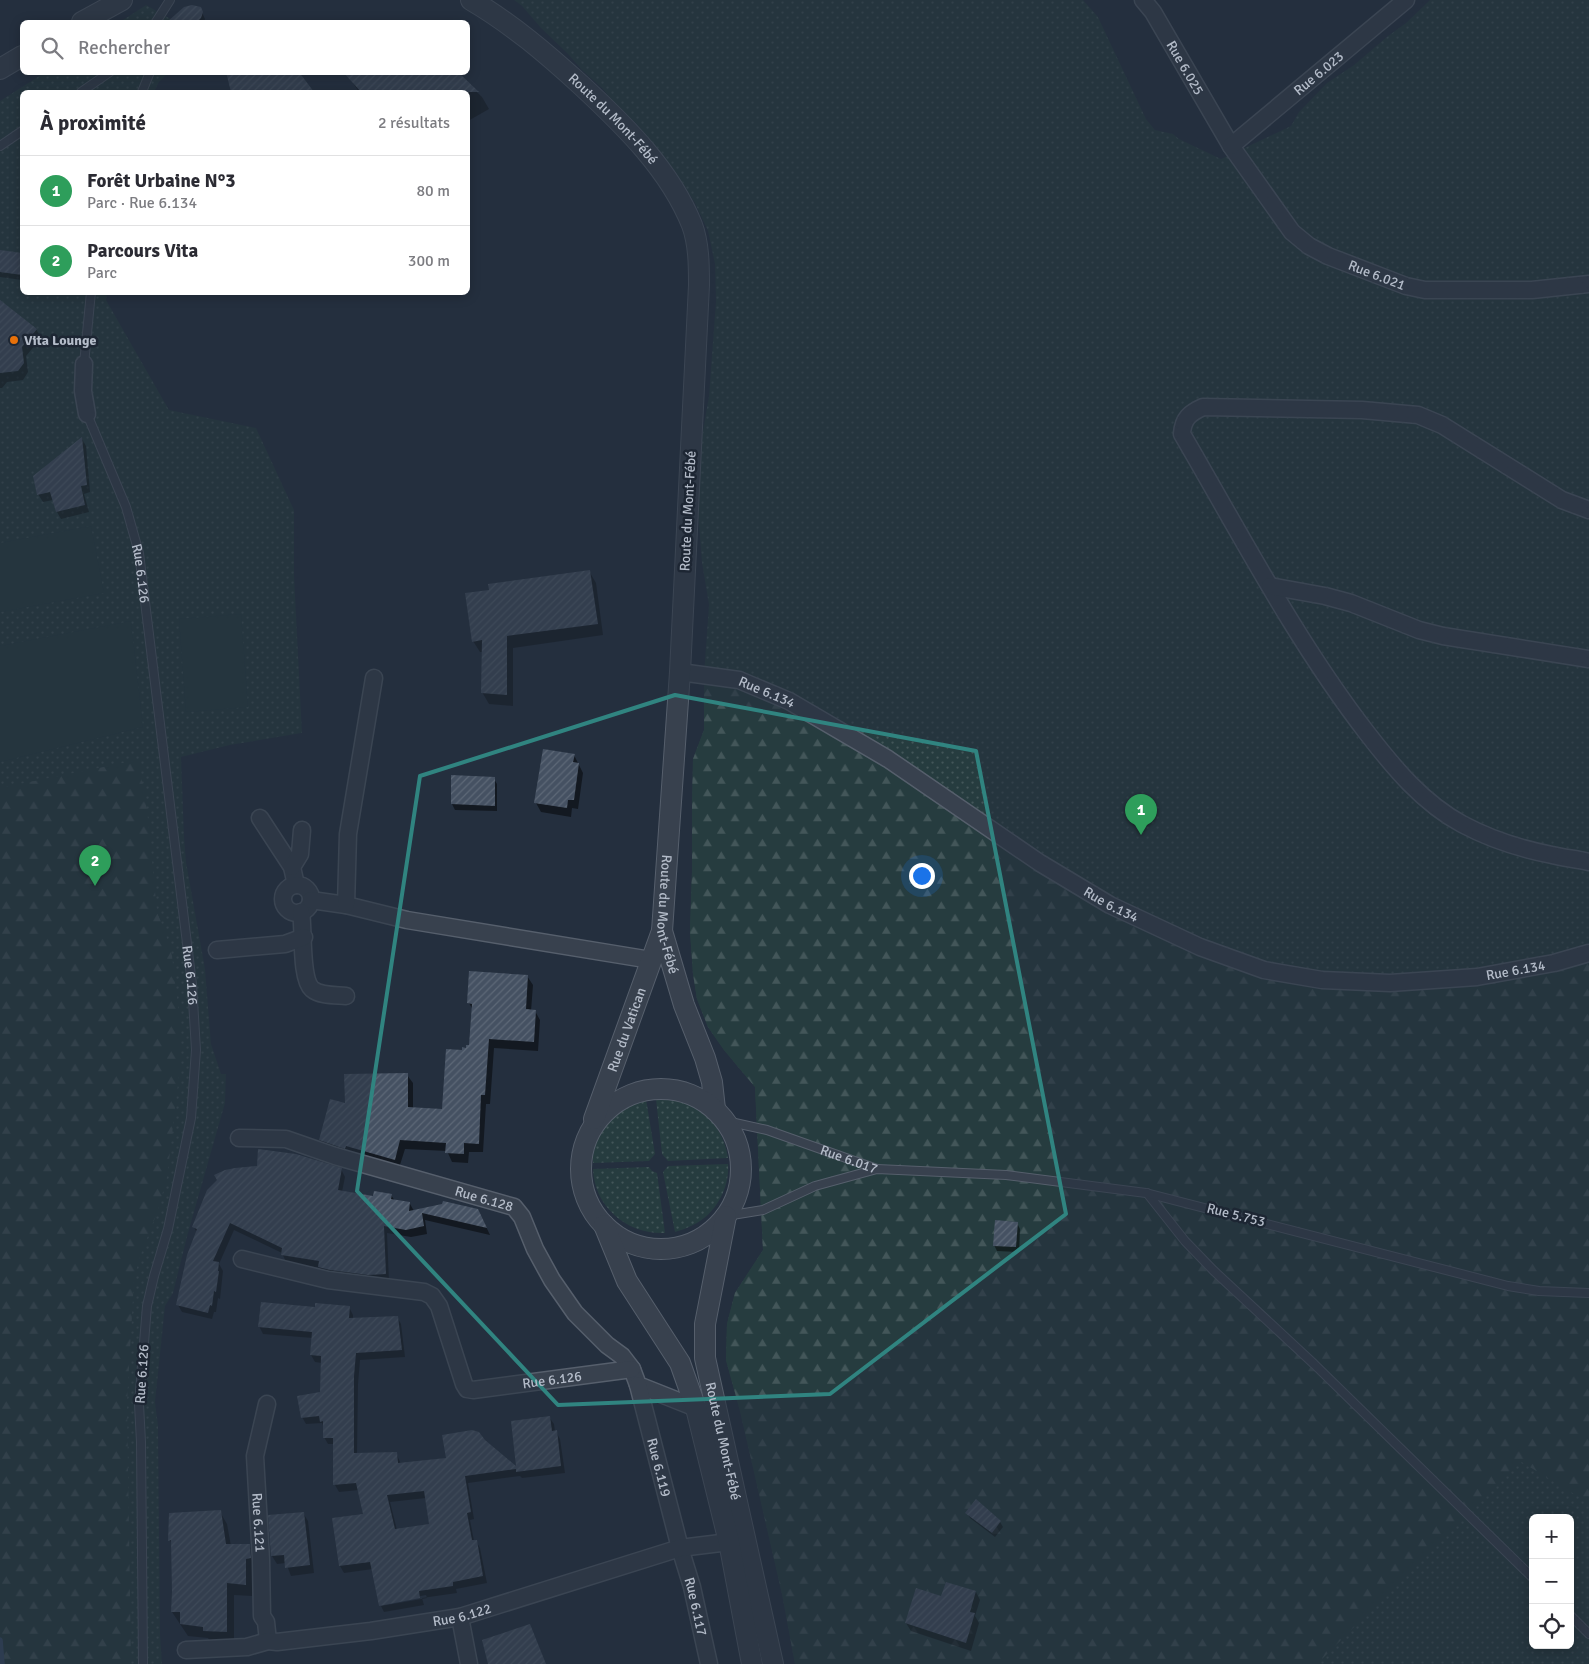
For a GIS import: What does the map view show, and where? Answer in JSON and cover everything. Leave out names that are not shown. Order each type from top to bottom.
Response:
[{"type":"street","points":[[86,20],[122,0]]},
{"type":"street","name":"Route du Mont-Fébé","points":[[471,0],[500,17],[554,60],[611,113],[667,180],[683,205],[693,227],[699,285],[680,672],[662,931],[684,1005],[710,1074],[721,1115]]},
{"type":"street","name":"Rue 6.025","points":[[1144,0],[1153,12],[1228,141]]},
{"type":"street","name":"Rue 6.023","points":[[1228,141],[1406,0]]},
{"type":"street","points":[[0,69],[20,57]]},
{"type":"street","name":"Rue 6.021","points":[[1228,141],[1292,232],[1308,246],[1328,256],[1406,286],[1425,290],[1532,290],[1589,284]]},
{"type":"street","name":"Rue 6.126","points":[[84,364],[83,391],[87,414]]},
{"type":"street","points":[[1589,510],[1562,500],[1442,425],[1418,415],[1362,410],[1203,407],[1190,414],[1183,423],[1182,434],[1296,631],[1343,701],[1394,767],[1430,802],[1462,824],[1508,844],[1550,855],[1589,862]]},
{"type":"street","points":[[1270,586],[1325,596],[1351,603],[1419,630],[1443,636],[1589,659]]},
{"type":"street","name":"Rue 6.134","points":[[680,672],[739,680],[789,701],[888,759],[1040,863],[1110,905],[1200,947],[1264,970],[1322,980],[1390,983],[1477,977],[1554,963],[1589,953]]},
{"type":"street","points":[[346,905],[348,834],[374,678]]},
{"type":"street","points":[[260,818],[292,867],[296,885]]},
{"type":"street","points":[[292,867],[300,854],[302,830]]},
{"type":"street","points":[[346,996],[319,992],[313,990],[309,984],[305,970],[304,937],[306,906],[310,892],[306,888],[296,885],[286,890],[283,900],[288,910],[293,912],[306,906],[346,905],[406,920],[651,960]]},
{"type":"street","name":"Rue du Vatican","points":[[591,1128],[662,931]]},
{"type":"street","points":[[217,950],[285,944],[304,937]]},
{"type":"street","name":"Rue 6.017","points":[[650,1089],[684,1091],[721,1115],[736,1140],[741,1161],[739,1190],[726,1216],[718,1225],[697,1240],[672,1248],[647,1248],[624,1240],[604,1226],[590,1208],[582,1189],[580,1168],[583,1147],[591,1128],[606,1109],[626,1096],[650,1089]]},
{"type":"street","name":"Rue 6.128","points":[[239,1138],[286,1139],[335,1156],[514,1207],[522,1217],[535,1249],[552,1280],[575,1313],[607,1345],[622,1356],[632,1369],[638,1385]]},
{"type":"street","name":"Route du Mont-Fébé","points":[[726,1216],[705,1324],[705,1358],[773,1664]]},
{"type":"street","name":"Route du Mont-Fébé","points":[[604,1226],[627,1282],[680,1363],[696,1408],[729,1542],[752,1664]]},
{"type":"street","name":"Rue 6.126","points":[[242,1259],[328,1280],[424,1292],[432,1296],[439,1306],[467,1389],[473,1390],[632,1369]]},
{"type":"street","points":[[638,1385],[696,1408]]},
{"type":"street","name":"Rue 6.119","points":[[638,1385],[680,1548]]},
{"type":"street","name":"Rue 6.121","points":[[267,1404],[255,1456],[262,1616],[266,1622],[268,1641]]},
{"type":"street","name":"Rue 6.122","points":[[186,1650],[247,1647],[268,1641],[277,1642],[371,1632],[460,1617],[680,1548],[729,1542]]},
{"type":"street","name":"Rue 6.117","points":[[680,1548],[692,1587],[709,1664]]},
{"type":"street","points":[[460,1617],[469,1664]]},
{"type":"lane","points":[[161,18],[170,0]]},
{"type":"lane","points":[[84,90],[106,75]]},
{"type":"lane","points":[[143,90],[149,75]]},
{"type":"lane","points":[[0,146],[20,133]]},
{"type":"lane","name":"Rue 6.126","points":[[84,364],[91,295]]},
{"type":"lane","name":"Rue 6.126","points":[[87,414],[126,507],[139,553],[192,984],[196,1050],[191,1118],[168,1229],[147,1306],[141,1369],[139,1404],[143,1664]]},
{"type":"lane","name":"Rue 6.017","points":[[721,1115],[877,1169]]},
{"type":"lane","name":"Rue 6.017","points":[[726,1216],[762,1210],[815,1186],[877,1169]]},
{"type":"lane","name":"Rue 5.753","points":[[877,1169],[1006,1175],[1146,1193],[1508,1286],[1540,1291],[1589,1293]]},
{"type":"lane","points":[[1146,1193],[1185,1241],[1213,1270],[1314,1364],[1529,1574]]},
{"type":"lane","points":[[1574,1619],[1589,1634]]},
{"type":"highlighted area","points":[[675,695],[976,751],[1066,1214],[830,1394],[558,1405],[357,1191],[420,776]]},
{"type":"green space","points":[[514,0],[1083,0],[1098,17],[1146,119],[1155,130],[1173,134],[1179,139],[1221,159],[1291,126],[1299,112],[1327,83],[1354,65],[1406,23],[1430,0],[1589,0],[1589,1664],[795,1664],[782,1594],[740,1411],[726,1360],[727,1324],[735,1293],[763,1250],[755,1087],[724,1050],[708,1027],[697,999],[690,931],[693,759],[704,730],[704,674],[709,605],[702,563],[698,511],[701,442],[709,396],[716,301],[715,264],[708,231],[695,203],[674,170],[635,122],[619,109],[602,88],[541,28],[522,6]]},
{"type":"green space","points":[[146,5],[172,20],[123,20]]},
{"type":"green space","points":[[41,75],[166,75],[159,82],[155,90],[20,90],[20,295],[107,295],[106,300],[169,410],[256,428],[294,510],[294,575],[302,733],[230,745],[181,757],[186,862],[205,969],[211,1044],[221,1074],[226,1074],[225,1103],[173,1293],[165,1306],[155,1402],[158,1425],[162,1664],[0,1664],[0,101]]},
{"type":"green space","points":[[91,526],[104,593],[0,612],[0,543]]},
{"type":"green space","points":[[241,614],[248,707],[186,712],[179,619]]},
{"type":"green space","points":[[131,621],[143,727],[0,762],[0,646]]},
{"type":"green space","points":[[704,674],[789,701],[1040,863],[1264,970],[1390,983],[1589,953],[1589,1503],[1520,1461],[1317,1664],[795,1664],[782,1594],[740,1411],[726,1360],[727,1324],[735,1293],[763,1250],[755,1087],[724,1050],[708,1027],[697,999],[693,974],[690,931],[693,759],[704,730]]},
{"type":"green space","points":[[138,760],[147,809],[157,912],[172,956],[179,1014],[179,1075],[167,1177],[158,1210],[139,1259],[134,1280],[127,1402],[131,1664],[0,1664],[0,788]]},
{"type":"green space","points":[[667,1098],[687,1103],[709,1118],[720,1133],[728,1158],[668,1161],[662,1154],[656,1099]]},
{"type":"green space","points":[[646,1099],[655,1154],[649,1161],[593,1163],[595,1146],[602,1130],[620,1111]]},
{"type":"green space","points":[[728,1164],[724,1191],[714,1208],[701,1220],[675,1232],[663,1172],[668,1166]]},
{"type":"green space","points":[[649,1167],[657,1173],[665,1233],[638,1229],[626,1224],[606,1206],[599,1195],[595,1183],[593,1169]]},
{"type":"building","points":[[192,5],[201,7],[203,12],[201,18],[199,20],[169,20],[184,7]]},
{"type":"building","points":[[227,75],[301,75],[312,90],[230,90]]},
{"type":"building","points":[[346,75],[461,75],[479,92],[470,92],[470,90],[359,90]]},
{"type":"building","points":[[0,250],[20,253],[20,275],[0,272]]},
{"type":"building","name":"Vita Lounge","points":[[0,300],[37,329],[22,347],[24,363],[18,371],[0,373]]},
{"type":"building","points":[[82,437],[87,485],[81,486],[85,505],[56,512],[50,492],[37,495],[33,476]]},
{"type":"building","points":[[590,570],[598,624],[507,636],[507,695],[481,693],[482,640],[472,642],[465,593],[489,590],[488,584]]},
{"type":"building","points":[[543,749],[575,754],[573,762],[579,763],[574,800],[568,800],[567,808],[534,803]]},
{"type":"building","points":[[451,775],[495,777],[495,806],[451,804]]},
{"type":"building","points":[[469,971],[528,975],[526,1009],[536,1010],[534,1042],[489,1039],[485,1095],[481,1095],[479,1144],[464,1143],[464,1154],[445,1153],[446,1143],[400,1140],[395,1160],[346,1146],[345,1149],[319,1140],[330,1099],[345,1103],[344,1074],[408,1073],[408,1107],[442,1109],[446,1049],[462,1050],[462,1047],[466,1048],[466,1045],[469,1045],[472,1004],[467,1003]]},
{"type":"building","points":[[258,1149],[296,1154],[342,1168],[338,1190],[373,1196],[374,1191],[392,1194],[391,1199],[410,1202],[409,1211],[442,1204],[443,1201],[478,1209],[487,1228],[422,1213],[424,1226],[406,1230],[384,1226],[386,1274],[368,1275],[330,1270],[318,1267],[319,1261],[281,1255],[282,1248],[230,1223],[213,1261],[219,1262],[219,1271],[216,1292],[214,1291],[212,1306],[210,1305],[208,1313],[176,1305],[187,1255],[197,1229],[192,1227],[207,1190],[217,1180],[214,1175],[225,1170],[257,1166]]},
{"type":"building","points":[[995,1220],[1018,1222],[1016,1247],[993,1246]]},
{"type":"building","points":[[261,1302],[315,1307],[315,1303],[350,1306],[349,1318],[398,1316],[402,1350],[356,1353],[354,1376],[354,1453],[397,1452],[398,1463],[446,1458],[442,1435],[472,1430],[479,1432],[485,1440],[516,1466],[511,1421],[550,1416],[552,1431],[557,1430],[561,1466],[516,1472],[516,1469],[465,1476],[471,1512],[467,1513],[472,1540],[477,1540],[483,1576],[453,1582],[453,1586],[419,1591],[420,1598],[379,1606],[370,1562],[339,1566],[332,1518],[363,1514],[356,1483],[333,1485],[333,1438],[323,1438],[323,1421],[320,1422],[319,1416],[301,1418],[297,1396],[320,1392],[321,1356],[310,1355],[312,1332],[258,1327]],"holes":[[[424,1491],[429,1524],[395,1529],[387,1495]]]},
{"type":"building","points":[[976,1499],[1001,1521],[992,1533],[965,1513]]},
{"type":"building","points":[[221,1510],[226,1544],[250,1544],[251,1558],[246,1559],[246,1585],[227,1583],[227,1632],[203,1631],[203,1627],[180,1624],[180,1612],[171,1612],[171,1540],[168,1541],[169,1513]]},
{"type":"building","points":[[304,1512],[310,1565],[285,1568],[284,1555],[271,1556],[268,1515]]},
{"type":"building","points":[[946,1582],[976,1591],[970,1612],[975,1613],[966,1643],[905,1623],[916,1588],[941,1596]]},
{"type":"building","points":[[530,1624],[546,1664],[488,1664],[482,1640]]},
{"type":"waterway","points":[[0,1640],[2,1664]]},
{"type":"place","name":"Vita Lounge","points":[[14,340]]},
{"type":"place","name":"Forêt Urbaine N°3","points":[[1141,835]]},
{"type":"place","name":"Parcours Vita","points":[[95,886]]}]
